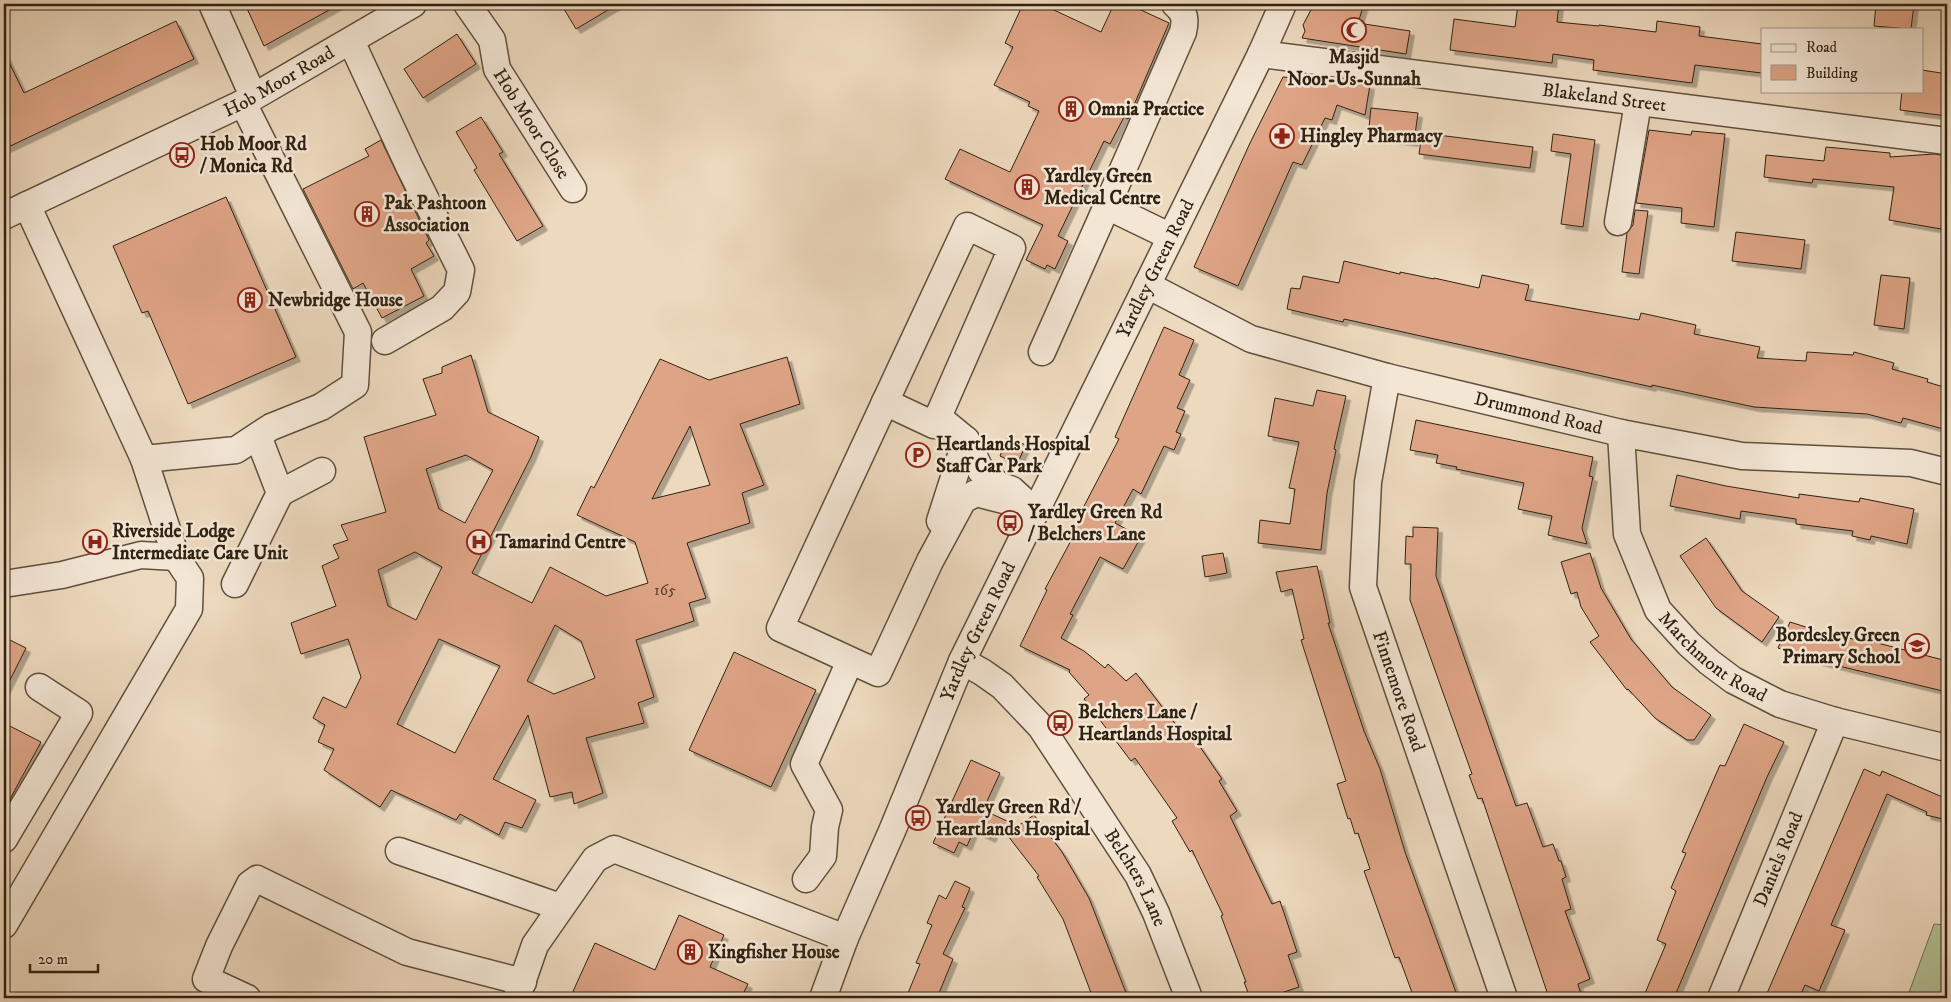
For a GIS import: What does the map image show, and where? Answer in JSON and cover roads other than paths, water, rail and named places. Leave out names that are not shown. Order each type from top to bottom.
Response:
[{"type":"street","points":[[144,459],[236,450],[271,427],[321,407],[355,385],[358,332],[248,99],[212,4]]},
{"type":"street","name":"Hob Moor Road","points":[[4,216],[248,99],[413,4]]},
{"type":"street","name":"Hob Moor Close","points":[[467,4],[492,40],[497,69],[573,190]]},
{"type":"street","points":[[1042,352],[1183,32],[1186,20],[1183,11],[1175,4]]},
{"type":"street","name":"Yardley Green Road","points":[[823,998],[845,938],[892,831],[962,661],[1020,500],[1147,285],[1261,54],[1283,4]]},
{"type":"street","points":[[351,41],[409,166],[461,270],[457,292],[442,308],[385,341]]},
{"type":"street","name":"Blakeland Street","points":[[1261,54],[1947,141]]},
{"type":"street","points":[[1618,222],[1638,103]]},
{"type":"street","points":[[7,913],[189,609],[190,578],[176,557],[144,459],[27,205]]},
{"type":"street","points":[[1107,206],[1171,237]]},
{"type":"street","points":[[967,226],[1012,248],[938,417],[966,440],[981,471],[1020,500],[976,493],[963,500],[930,561],[878,673],[780,628],[967,226]]},
{"type":"street","name":"Drummond Road","points":[[1147,285],[1251,339],[1387,377],[1622,433],[1742,456],[1911,463],[1947,472]]},
{"type":"street","name":"Finnemore Road","points":[[1387,377],[1368,482],[1363,587],[1504,998]]},
{"type":"street","points":[[885,402],[934,425]]},
{"type":"street","name":"Marchmont Road","points":[[1622,433],[1627,534],[1658,610],[1688,644],[1734,680],[1780,704],[1835,721],[1947,748]]},
{"type":"street","points":[[258,436],[280,493]]},
{"type":"street","points":[[930,561],[935,534],[966,440]]},
{"type":"street","points":[[235,584],[280,493],[322,471]]},
{"type":"street","points":[[4,584],[62,575],[141,556],[176,557]]},
{"type":"street","points":[[793,918],[806,879],[823,856],[825,827],[829,810],[804,764],[850,661]]},
{"type":"street","name":"Belchers Lane","points":[[962,661],[1002,686],[1041,727],[1138,875],[1156,913],[1189,998]]},
{"type":"street","points":[[4,839],[79,713],[39,687]]},
{"type":"street","name":"Daniels Road","points":[[1721,998],[1835,721]]},
{"type":"street","points":[[247,998],[206,979],[219,946],[250,884],[257,879],[407,952],[519,990],[535,945],[560,907],[595,859],[614,849],[845,938]]},
{"type":"street","points":[[399,851],[560,907]]},
{"type":"place","name":"Masjid Noor-Us-Sunnah","points":[[1354,30]]},
{"type":"place","name":"Omnia Practice","points":[[1071,109]]},
{"type":"place","name":"Hingley Pharmacy","points":[[1282,136]]},
{"type":"place","name":"Hob Moor Rd / Monica Rd","points":[[182,155]]},
{"type":"place","name":"Yardley Green Medical Centre","points":[[1027,187]]},
{"type":"place","name":"Pak Pashtoon Association","points":[[367,214]]},
{"type":"place","name":"Newbridge House","points":[[250,300]]},
{"type":"place","name":"Heartlands Hospital Staff Car Park","points":[[918,455]]},
{"type":"place","name":"Yardley Green Rd / Belchers Lane","points":[[1010,523]]},
{"type":"place","name":"Riverside Lodge Intermediate Care Unit","points":[[95,542]]},
{"type":"place","name":"Tamarind Centre","points":[[479,542]]},
{"type":"place","name":"Bordesley Green Primary School","points":[[1917,646]]},
{"type":"place","name":"Belchers Lane / Heartlands Hospital","points":[[1060,723]]},
{"type":"place","name":"Yardley Green Rd / Heartlands Hospital","points":[[918,818]]},
{"type":"place","name":"Kingfisher House","points":[[690,952]]}]
